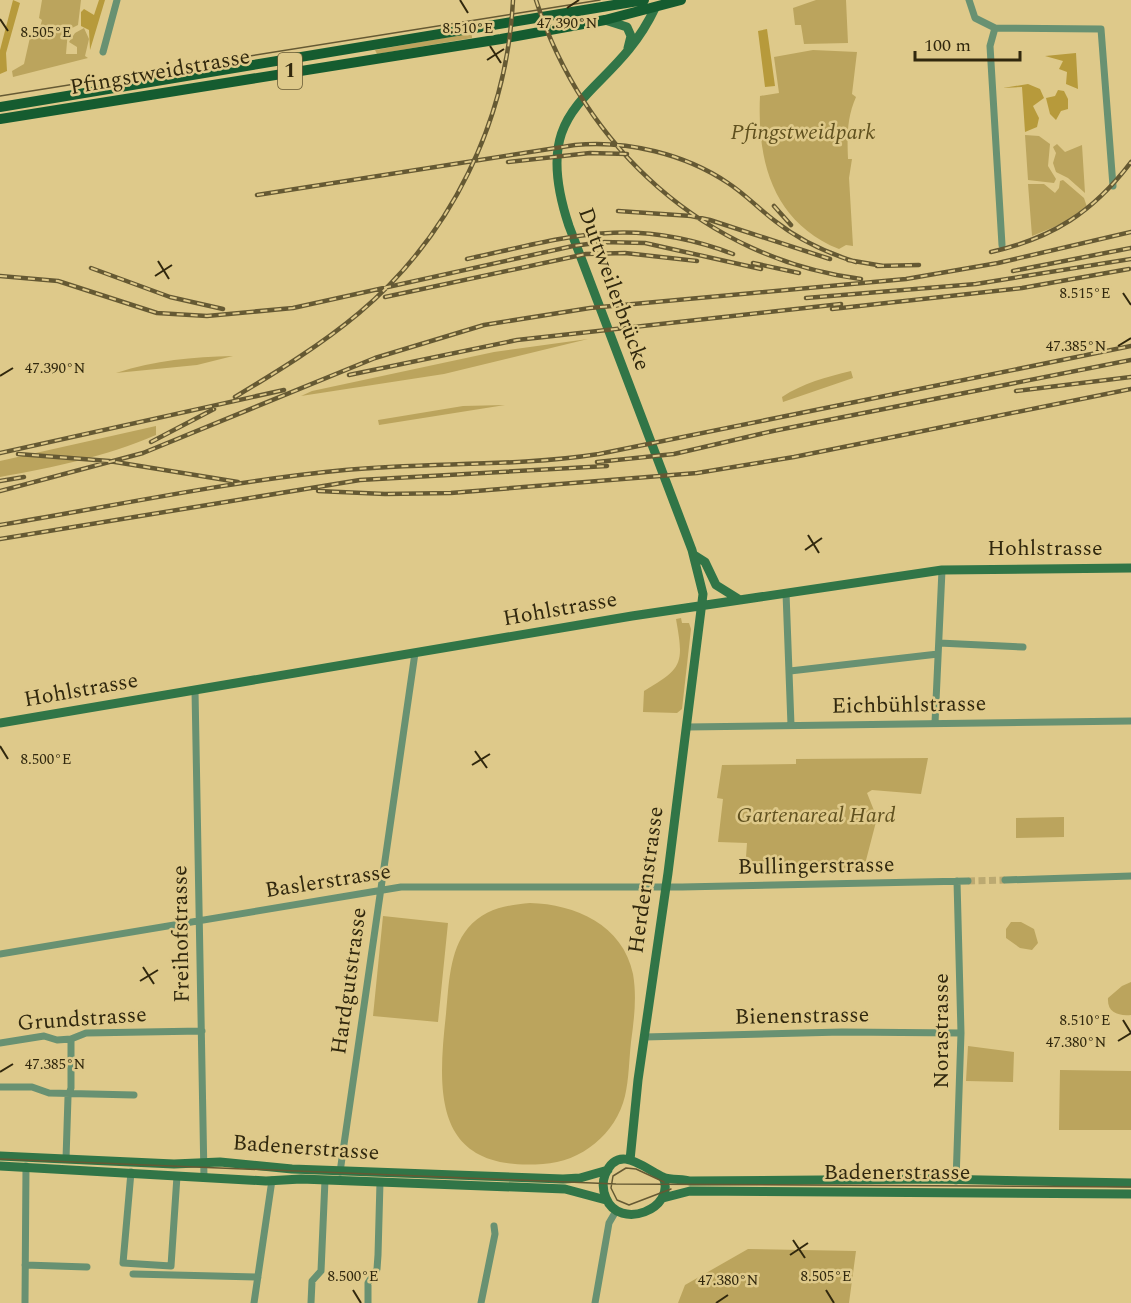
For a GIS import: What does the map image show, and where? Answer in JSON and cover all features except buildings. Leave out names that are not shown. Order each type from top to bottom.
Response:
[{"type":"main road","name":"Pfingstweidstrasse","points":[[0,107],[644,0]]},
{"type":"main road","name":"Pfingstweidstrasse","points":[[0,119],[368,58],[501,39],[605,20],[656,4],[681,0]]},
{"type":"street","points":[[102,52],[117,0]]},
{"type":"street","points":[[969,0],[975,18],[995,28],[1101,29],[1113,186]]},
{"type":"street","name":"Duttweilerbrücke","points":[[656,4],[638,40],[586,93],[568,118],[559,143],[557,182],[569,226],[693,552],[703,594],[702,605]]},
{"type":"street","points":[[605,20],[625,25],[629,32],[630,43],[620,60]]},
{"type":"street","points":[[995,28],[990,46],[1002,245]]},
{"type":"street","points":[[693,552],[705,562],[716,585],[740,600]]},
{"type":"street","name":"Hohlstrasse","points":[[0,723],[702,605],[942,570],[1131,568]]},
{"type":"street","points":[[935,723],[942,570]]},
{"type":"street","points":[[786,593],[791,725]]},
{"type":"street","name":"Herdernstrasse","points":[[630,1160],[644,1038],[702,605]]},
{"type":"street","points":[[939,643],[1023,647]]},
{"type":"street","name":"Hardgutstrasse","points":[[340,1172],[415,653]]},
{"type":"street","points":[[790,671],[939,654]]},
{"type":"street","name":"Freihofstrasse","points":[[195,690],[204,1178]]},
{"type":"street","name":"Eichbühlstrasse","points":[[687,727],[1131,721]]},
{"type":"street","points":[[1005,880],[1131,876]]},
{"type":"street","name":"Bullingerstrasse","points":[[666,887],[968,880]]},
{"type":"street","name":"Norastrasse","points":[[956,1181],[961,1033],[957,881]]},
{"type":"street","name":"Baslerstrasse","points":[[0,954],[380,889],[401,887],[666,887]]},
{"type":"street","name":"Grundstrasse","points":[[0,1043],[44,1036],[57,1040],[71,1039],[86,1033],[202,1031]]},
{"type":"street","name":"Bienenstrasse","points":[[644,1038],[842,1032],[961,1033]]},
{"type":"street","points":[[66,1159],[71,1088],[71,1039]]},
{"type":"street","points":[[0,1087],[32,1087],[49,1093],[134,1095]]},
{"type":"street","name":"Badenerstrasse","points":[[0,1156],[574,1180],[608,1170],[618,1162],[630,1160],[640,1162],[663,1177],[700,1181],[1131,1183]]},
{"type":"street","name":"Badenerstrasse","points":[[0,1166],[204,1178],[565,1189],[606,1200]]},
{"type":"street","points":[[25,1303],[26,1166]]},
{"type":"street","points":[[595,1303],[609,1222],[616,1211],[606,1200],[603,1184],[608,1170]]},
{"type":"street","points":[[131,1172],[123,1263],[171,1266],[177,1176]]},
{"type":"street","points":[[663,1177],[665,1185],[663,1198]]},
{"type":"street","points":[[254,1303],[272,1180]]},
{"type":"street","points":[[311,1303],[312,1281],[321,1271],[325,1180]]},
{"type":"street","points":[[368,1303],[368,1283],[377,1269],[380,1182]]},
{"type":"street","name":"Badenerstrasse","points":[[616,1211],[625,1215],[635,1214],[657,1205],[663,1198],[690,1191],[1131,1194]]},
{"type":"street","points":[[481,1303],[495,1234],[494,1226]]},
{"type":"street","points":[[25,1265],[87,1267]]},
{"type":"street","points":[[133,1274],[258,1277]]},
{"type":"green space","points":[[42,0],[81,0],[78,25],[68,30],[66,54],[77,54],[77,47],[69,42],[75,33],[84,28],[89,39],[85,56],[88,58],[13,77],[12,71],[24,64],[31,33],[38,35],[42,20],[39,18]]},
{"type":"green space","points":[[816,0],[846,0],[848,43],[804,44],[801,25],[795,25],[793,8]]},
{"type":"green space","points":[[472,35],[472,38],[377,54],[375,50]]},
{"type":"green space","name":"Pfingstweidpark","points":[[813,50],[857,52],[852,94],[856,97],[849,120],[848,135],[848,159],[852,159],[849,178],[853,246],[846,245],[839,249],[798,223],[784,206],[766,166],[762,144],[760,96],[779,93],[774,57]]},
{"type":"green space","points":[[1025,135],[1039,136],[1050,144],[1048,166],[1056,179],[1054,183],[1028,180]]},
{"type":"green space","points":[[1057,144],[1065,152],[1082,145],[1085,193],[1068,178],[1056,172],[1053,163],[1056,153],[1053,147]]},
{"type":"green space","points":[[1063,180],[1084,198],[1087,207],[1064,223],[1032,236],[1028,184],[1044,184],[1055,193],[1060,181]]},
{"type":"green space","points":[[588,339],[444,374],[301,396],[312,391],[494,352]]},
{"type":"green space","points":[[233,356],[197,365],[116,373],[174,360]]},
{"type":"green space","points":[[851,371],[853,378],[783,402],[782,397],[806,384]]},
{"type":"green space","points":[[505,405],[379,425],[378,420],[463,406]]},
{"type":"green space","points":[[156,426],[156,435],[118,449],[60,465],[0,477],[0,461]]},
{"type":"green space","points":[[681,618],[682,623],[689,623],[691,629],[682,709],[677,713],[643,712],[644,691],[667,676],[678,663],[680,646],[676,619]]},
{"type":"green space","name":"Gartenareal Hard","points":[[928,758],[921,794],[872,790],[867,793],[877,818],[864,868],[745,871],[747,843],[718,842],[723,799],[717,798],[722,765],[796,764],[796,759]]},
{"type":"green space","points":[[1064,817],[1064,837],[1016,838],[1016,818]]},
{"type":"green space","points":[[547,904],[580,913],[595,920],[608,930],[628,957],[635,991],[625,1096],[614,1122],[595,1144],[583,1152],[571,1158],[543,1164],[507,1163],[481,1155],[462,1141],[450,1122],[444,1099],[442,1073],[449,980],[453,958],[462,937],[474,922],[488,912],[512,905]]},
{"type":"green space","points":[[383,916],[448,923],[438,1022],[373,1016]]},
{"type":"green space","points":[[1011,922],[1021,922],[1034,929],[1038,943],[1032,950],[1020,948],[1006,938],[1006,929]]},
{"type":"green space","points":[[1131,982],[1131,1015],[1114,1012],[1109,1007],[1108,998],[1122,986]]},
{"type":"green space","points":[[968,1046],[1014,1052],[1013,1082],[966,1081]]},
{"type":"green space","points":[[1060,1070],[1131,1071],[1131,1130],[1059,1130]]},
{"type":"green space","points":[[748,1249],[856,1251],[849,1303],[678,1303],[685,1285]]},
{"type":"shaded area","points":[[13,0],[20,3],[6,53],[7,71],[0,74],[0,50]]},
{"type":"shaded area","points":[[99,0],[105,0],[90,50],[89,30],[81,26],[81,12],[84,9],[94,15]]},
{"type":"shaded area","points":[[767,29],[775,86],[765,87],[758,31]]},
{"type":"shaded area","points":[[1076,53],[1078,89],[1066,84],[1067,72],[1059,69],[1063,61],[1045,56]]},
{"type":"shaded area","points":[[1028,84],[1040,89],[1044,98],[1033,106],[1039,118],[1037,127],[1025,132],[1022,87],[1003,88]]},
{"type":"shaded area","points":[[1058,90],[1064,91],[1068,99],[1068,109],[1061,111],[1056,120],[1050,114],[1046,98],[1055,96]]},
{"type":"tunnel","points":[[968,881],[1005,880]]},
{"type":"tram line","points":[[0,96],[600,0]]},
{"type":"tram line","points":[[0,1159],[616,1184],[1131,1187]]},
{"type":"tram line","points":[[664,1182],[636,1169],[626,1168],[613,1176],[611,1188],[617,1200],[629,1205],[671,1189]]},
{"type":"railway","points":[[235,397],[299,357],[359,313],[392,282],[421,248],[447,211],[469,172],[486,131],[499,89],[508,45],[513,0]]},
{"type":"railway","points":[[536,0],[557,53],[585,103],[619,148],[658,187],[702,221],[751,248],[804,267],[861,279]]},
{"type":"railway","points":[[257,195],[575,145],[635,147],[674,157],[711,173],[734,187],[784,228],[824,250],[856,262]]},
{"type":"railway","points":[[508,162],[590,153],[627,154]]},
{"type":"railway","points":[[991,252],[1053,231],[1086,209],[1102,195],[1131,162]]},
{"type":"railway","points":[[774,206],[791,225]]},
{"type":"railway","points":[[618,211],[691,216],[710,220],[830,259]]},
{"type":"railway","points":[[0,491],[143,453],[375,358],[484,325],[590,308],[906,279],[998,263],[1131,232]]},
{"type":"railway","points":[[467,259],[569,237],[630,233],[662,235],[696,242],[733,254]]},
{"type":"railway","points":[[0,276],[58,281],[157,313],[207,316],[293,308],[573,246],[603,242],[645,243],[761,269]]},
{"type":"railway","points":[[1013,271],[1131,248]]},
{"type":"railway","points":[[385,297],[586,254],[625,253],[697,261]]},
{"type":"railway","points":[[806,298],[976,284],[1131,259]]},
{"type":"railway","points":[[848,260],[883,266]]},
{"type":"railway","points":[[753,263],[799,273]]},
{"type":"railway","points":[[877,266],[919,265]]},
{"type":"railway","points":[[91,268],[170,297],[223,309]]},
{"type":"railway","points":[[832,309],[1022,288],[1129,269]]},
{"type":"railway","points":[[349,375],[517,340],[841,304]]},
{"type":"railway","points":[[0,525],[215,487],[302,475],[377,468],[536,461],[599,454],[1131,346]]},
{"type":"railway","points":[[597,462],[674,454],[773,431],[1131,360]]},
{"type":"railway","points":[[1016,391],[1131,377]]},
{"type":"railway","points":[[318,491],[385,494],[451,493],[697,473],[794,457],[1131,389]]},
{"type":"railway","points":[[0,453],[284,390]]},
{"type":"railway","points":[[151,442],[214,409]]},
{"type":"railway","points":[[18,454],[109,461],[238,482]]},
{"type":"railway","points":[[0,539],[360,480],[607,466]]},
{"type":"railway","points":[[0,481],[24,477]]}]
